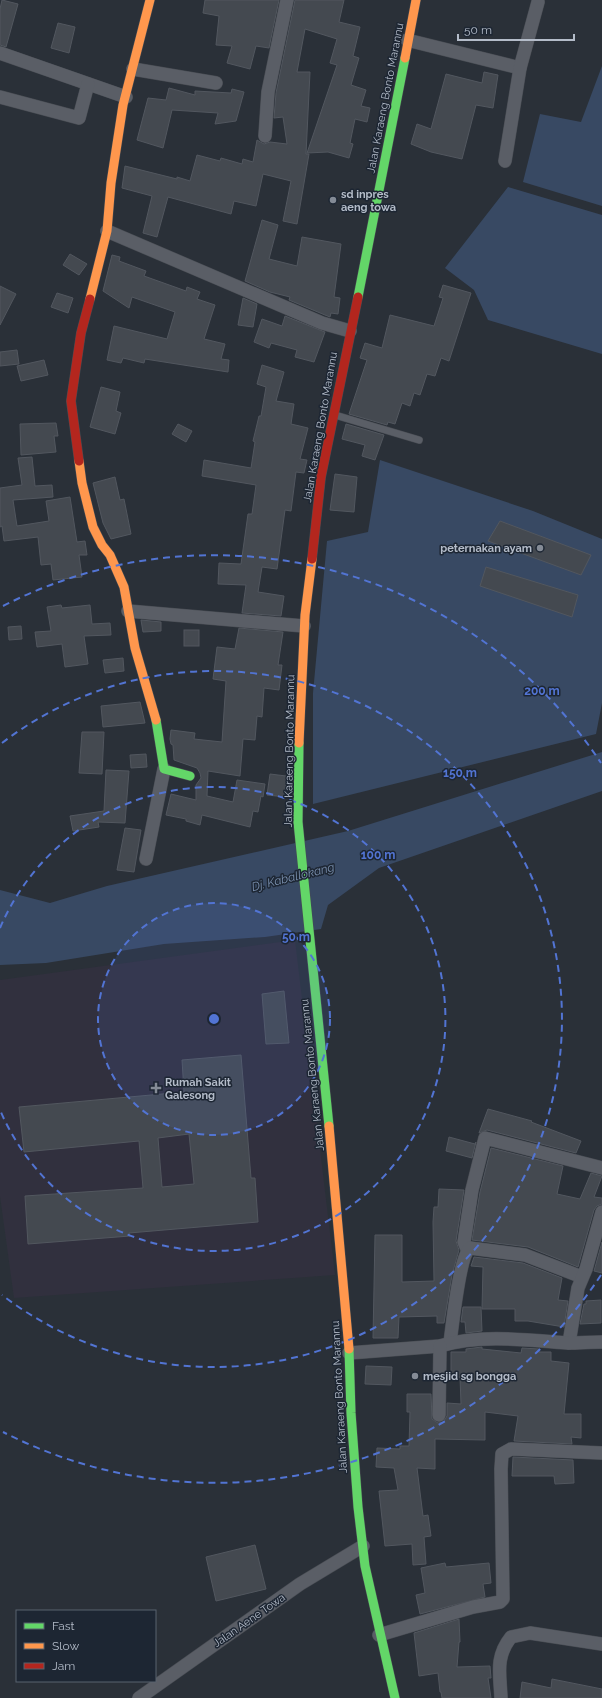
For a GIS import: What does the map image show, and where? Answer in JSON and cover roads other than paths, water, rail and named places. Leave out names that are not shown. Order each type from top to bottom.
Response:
[{"type":"main road","points":[[150,0],[126,97],[111,183],[107,231],[81,333],[71,401],[78,461],[93,527],[117,569],[124,588],[135,648],[155,715],[164,769],[170,772],[190,776]]},
{"type":"main road","name":"Jalan Karaeng Bonto Marannu","points":[[395,1698],[379,1635],[363,1546],[352,1429],[349,1354],[336,1195],[300,842],[298,754],[304,626],[309,566],[321,477],[389,146],[416,0]]},
{"type":"street","points":[[265,136],[268,92],[287,0]]},
{"type":"street","points":[[505,161],[520,68],[538,2]]},
{"type":"street","points":[[408,40],[520,68]]},
{"type":"street","points":[[0,54],[126,97]]},
{"type":"street","points":[[133,69],[216,83]]},
{"type":"street","points":[[0,98],[79,118],[88,84]]},
{"type":"street","points":[[107,231],[322,322],[350,331]]},
{"type":"street","points":[[128,611],[304,626]]},
{"type":"street","points":[[146,859],[164,769]]},
{"type":"street","points":[[438,1415],[445,1345],[468,1250],[464,1242],[469,1204],[485,1138],[602,1168]]},
{"type":"street","points":[[570,1343],[578,1288],[586,1269],[602,1212]]},
{"type":"street","points":[[468,1250],[474,1248],[525,1255],[582,1277]]},
{"type":"street","points":[[349,1354],[494,1339],[570,1343],[602,1342]]},
{"type":"street","points":[[379,1635],[466,1609],[500,1602],[503,1599],[501,1469],[502,1454],[506,1450],[512,1448],[602,1453]]},
{"type":"street","name":"Jalan Aene Towa","points":[[139,1698],[300,1584],[363,1546]]},
{"type":"street","points":[[501,1698],[499,1666],[501,1653],[511,1637],[530,1633],[602,1644]]},
{"type":"lane","points":[[334,415],[420,440]]},
{"type":"water","points":[[602,66],[602,206],[523,182],[540,114],[581,122]]},
{"type":"water","points":[[508,187],[602,215],[602,354],[488,320],[474,290],[445,268]]},
{"type":"water","points":[[380,460],[533,511],[602,539],[602,703],[596,734],[313,804],[313,693],[327,541],[368,532]]},
{"type":"water","name":"Dj. Kaballokang","points":[[602,752],[602,791],[379,868],[328,905],[321,929],[265,937],[164,944],[46,963],[0,965],[0,890],[50,903],[107,886],[348,831]]},
{"type":"place","name":"sd inpres aeng towa","points":[[333,200]]},
{"type":"place","name":"peternakan ayam","points":[[540,548]]},
{"type":"place","name":"Rumah Sakit Galesong","points":[[156,1088]]},
{"type":"place","name":"mesjid sg bongga","points":[[415,1376]]}]
